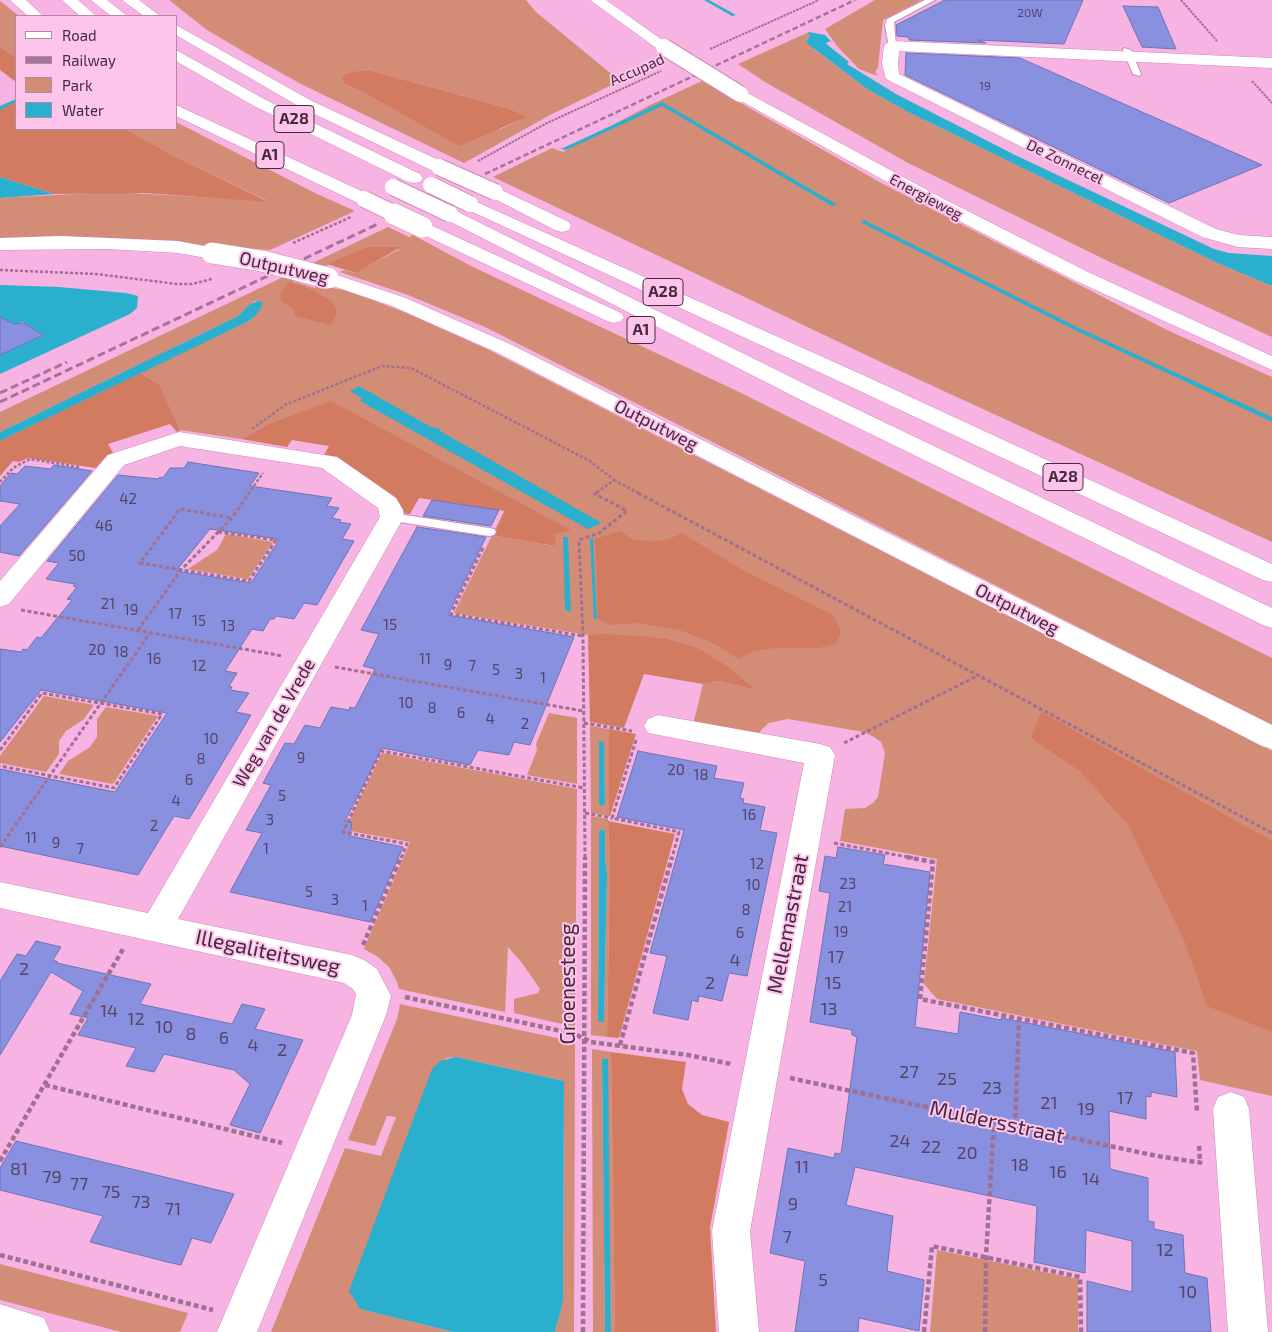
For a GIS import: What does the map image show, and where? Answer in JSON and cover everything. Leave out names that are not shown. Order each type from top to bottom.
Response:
[{"type":"main road","points":[[17,0],[35,15]]},
{"type":"main road","points":[[69,0],[88,15]]},
{"type":"main road","points":[[98,0],[119,15]]},
{"type":"main road","points":[[129,0],[152,15]]},
{"type":"main road","points":[[148,0],[159,15]]},
{"type":"main road","name":"Energieweg","points":[[597,0],[664,46],[748,90],[997,217],[1102,268],[1272,345]]},
{"type":"main road","points":[[622,0],[635,9]]},
{"type":"main road","name":"A28","points":[[178,31],[306,104],[495,192],[690,287],[855,380]]},
{"type":"main road","points":[[892,46],[1129,53],[1272,63]]},
{"type":"main road","name":"De Zonnecel","points":[[892,46],[890,64],[892,76],[1209,233],[1238,241],[1272,243]]},
{"type":"main road","name":"A28","points":[[178,56],[260,103],[414,178],[1272,574]]},
{"type":"main road","name":"Energieweg","points":[[748,90],[938,203],[1074,273],[1272,364]]},
{"type":"main road","name":"A1","points":[[178,111],[656,337],[864,421]]},
{"type":"main road","name":"A28","points":[[376,178],[864,421],[1272,619]]},
{"type":"main road","name":"Outputweg","points":[[0,244],[61,242],[169,246],[262,261],[328,278],[399,302],[504,349],[1272,738]]},
{"type":"main road","points":[[0,598],[116,460],[179,439],[278,453],[334,464],[387,503],[392,517]]},
{"type":"main road","name":"Weg van de Vrede","points":[[146,926],[392,517]]},
{"type":"main road","points":[[648,729],[820,755]]},
{"type":"main road","name":"Mellemastraat","points":[[739,1332],[731,1231],[820,755]]},
{"type":"main road","name":"Illegaliteitsweg","points":[[2,898],[146,926],[352,970],[365,980],[374,996]]},
{"type":"main road","points":[[240,1325],[369,1015],[374,996]]},
{"type":"main road","points":[[1214,1116],[1217,1165],[1248,1332]]},
{"type":"main road","points":[[0,1324],[30,1332]]},
{"type":"lane","name":"De Zonnecel","points":[[892,46],[890,21],[931,0]]},
{"type":"lane","points":[[1129,53],[1138,74]]},
{"type":"lane","points":[[392,517],[489,532]]},
{"type":"path","points":[[704,52],[819,0]]},
{"type":"path","points":[[1181,0],[1234,61]]},
{"type":"path","name":"Accupad","points":[[476,162],[547,123],[668,68]]},
{"type":"path","points":[[230,446],[285,405],[382,366],[410,368],[590,460],[614,480],[1272,833]]},
{"type":"path","points":[[138,630],[181,570],[232,518],[278,453]]},
{"type":"path","points":[[0,482],[13,468],[30,459],[107,471]]},
{"type":"path","name":"Groenesteeg","points":[[583,1332],[585,813],[583,636],[579,540],[599,533],[627,511],[595,494],[614,480]]},
{"type":"path","points":[[218,532],[276,540],[249,580],[140,563],[180,509],[232,518]]},
{"type":"path","points":[[489,532],[487,542],[451,614],[583,636]]},
{"type":"path","points":[[0,847],[150,633]]},
{"type":"path","points":[[820,755],[977,675]]},
{"type":"path","points":[[0,750],[42,693],[162,714],[114,788],[0,766]]},
{"type":"path","points":[[584,723],[648,729],[612,818]]},
{"type":"path","points":[[352,970],[407,844],[343,832],[382,751],[584,788]]},
{"type":"path","points":[[585,813],[679,832],[620,1046]]},
{"type":"path","points":[[804,837],[933,862],[920,999],[1193,1053],[1214,1116]]},
{"type":"path","points":[[0,1161],[45,1085],[146,926]]},
{"type":"path","name":"Muldersstraat","points":[[374,996],[401,996],[575,1034],[591,1042],[688,1055],[1157,1156],[1217,1165]]},
{"type":"path","points":[[1015,1126],[1019,1018]]},
{"type":"path","points":[[45,1085],[312,1150]]},
{"type":"path","points":[[985,1332],[986,1256],[994,1121]]},
{"type":"path","points":[[1199,1143],[1217,1165]]},
{"type":"path","points":[[924,1332],[932,1246],[1080,1277],[1081,1332]]},
{"type":"path","points":[[0,1254],[240,1325]]},
{"type":"green space","points":[[169,0],[526,0],[536,12],[620,81],[550,115],[464,163],[301,84],[207,30]],"holes":[[[373,71],[510,109],[526,117],[501,129],[367,94],[346,85]]]},
{"type":"green space","points":[[875,0],[922,0],[883,20],[878,67],[875,72],[878,76],[859,69],[837,46],[825,29]]},
{"type":"green space","points":[[0,1],[18,15],[15,15],[15,57],[0,46]]},
{"type":"green space","points":[[807,33],[810,35],[806,40],[815,50],[867,89],[908,112],[1215,262],[1272,286],[1272,337],[1112,263],[908,163],[765,82],[738,64]]},
{"type":"green space","points":[[702,81],[883,184],[1167,330],[1272,377],[1272,542],[885,364],[493,177],[552,148],[563,152],[650,105]]},
{"type":"green space","points":[[178,123],[315,193],[355,211],[270,250],[96,237],[0,238],[0,198],[113,192],[268,201],[172,155],[128,130],[178,130]]},
{"type":"green space","points":[[388,227],[409,237],[413,235],[471,266],[737,391],[1272,658],[1272,725],[485,327],[408,295],[340,272],[344,270],[355,273],[400,249],[368,247],[293,281],[315,288],[318,285],[348,291],[404,312],[487,349],[1272,751],[1272,1096],[1200,1080],[1197,1051],[937,999],[924,984],[937,859],[840,841],[845,809],[865,808],[878,797],[885,753],[881,742],[874,737],[864,732],[788,719],[769,723],[761,730],[759,737],[693,725],[703,684],[718,681],[755,690],[726,665],[699,648],[666,638],[588,635],[454,613],[504,511],[506,511],[494,536],[554,546],[556,534],[571,531],[292,417],[267,425],[241,439],[180,430],[160,385],[140,373],[250,320],[262,302],[254,301],[238,316],[0,432],[0,412]]},
{"type":"green space","points":[[226,534],[273,542],[248,579],[188,569],[217,550]]},
{"type":"green space","points":[[44,696],[94,705],[84,719],[66,731],[59,741],[59,754],[46,772],[0,763],[0,756]]},
{"type":"green space","points":[[106,707],[158,716],[113,784],[59,774],[68,761],[90,747],[97,737],[97,719]]},
{"type":"green space","points":[[549,713],[577,718],[577,784],[527,775],[537,750],[536,744]]},
{"type":"green space","points":[[590,726],[609,729],[609,816],[591,813]],"holes":[[[600,741],[604,743],[605,804],[600,805]]]},
{"type":"green space","points":[[382,753],[577,789],[575,1027],[514,1013],[514,999],[538,993],[540,989],[508,947],[505,1012],[399,989],[389,967],[378,957],[364,949],[410,842],[345,830]]},
{"type":"green space","points":[[591,816],[608,819],[610,861],[607,1037],[591,1035]],"holes":[[[603,829],[605,831],[607,873],[604,1022],[598,1022],[599,831]]]},
{"type":"green space","points":[[400,1004],[575,1042],[574,1332],[555,1332],[563,1301],[564,1081],[456,1057],[447,1058],[435,1066],[360,1309],[454,1332],[271,1332],[345,1148],[381,1156],[396,1117],[387,1116],[375,1146],[348,1140],[397,1019]]},
{"type":"green space","points":[[592,1049],[611,1052],[615,1332],[611,1332],[607,1059],[602,1059],[605,1332],[593,1332]]},
{"type":"green space","points":[[937,1250],[1078,1279],[1078,1332],[930,1332]]},
{"type":"green space","points":[[0,1264],[188,1313],[180,1332],[121,1332],[0,1300]]},
{"type":"shaded area","points":[[0,46],[15,57],[15,81],[0,70]]},
{"type":"shaded area","points":[[373,71],[510,109],[527,117],[459,146],[367,94],[346,85],[342,79],[345,74]]},
{"type":"shaded area","points":[[15,100],[15,130],[128,130],[172,155],[269,202],[144,193],[54,194],[0,177],[0,108]]},
{"type":"shaded area","points":[[368,247],[401,247],[356,273],[327,264]]},
{"type":"shaded area","points":[[289,282],[316,291],[334,304],[337,312],[331,325],[295,316],[293,309],[281,301],[281,292]]},
{"type":"shaded area","points":[[140,373],[160,385],[180,430],[177,432],[170,424],[108,444],[113,453],[107,455],[96,468],[28,458],[19,462],[13,461],[0,476],[0,441]]},
{"type":"shaded area","points":[[331,401],[572,531],[556,534],[555,546],[494,536],[505,511],[419,498],[410,514],[402,513],[332,456],[324,455],[329,446],[292,440],[287,447],[241,439],[267,425]]},
{"type":"shaded area","points":[[620,531],[632,539],[653,542],[669,539],[682,533],[746,572],[831,614],[841,632],[836,644],[818,648],[775,648],[751,652],[739,659],[711,642],[679,630],[638,623],[610,625],[598,619],[595,539]]},
{"type":"shaded area","points":[[607,634],[666,638],[699,648],[726,665],[756,690],[718,681],[703,684],[644,674],[624,728],[590,722],[588,635]]},
{"type":"shaded area","points":[[1041,712],[1272,841],[1272,1032],[1207,1006],[1184,940],[1128,825],[1081,772],[1031,738]]},
{"type":"shaded area","points":[[609,729],[636,734],[610,816],[609,816]]},
{"type":"shaded area","points":[[608,821],[675,834],[619,1038],[607,1037],[610,861]]},
{"type":"shaded area","points":[[611,1052],[686,1062],[682,1089],[688,1104],[702,1115],[729,1122],[710,1228],[716,1332],[615,1332]]},
{"type":"water","points":[[807,33],[825,35],[831,41],[826,43],[849,62],[847,64],[896,94],[1013,154],[1214,249],[1229,253],[1272,256],[1272,286],[1215,262],[908,112],[867,89],[809,45],[806,41],[810,35]]},
{"type":"water","points":[[0,177],[54,194],[0,198]]},
{"type":"water","points":[[0,285],[59,287],[126,293],[138,296],[137,308],[130,314],[0,374],[0,355],[43,335],[23,322],[0,329]]},
{"type":"water","points":[[258,301],[263,302],[261,308],[247,322],[0,441],[0,432],[238,316],[250,304]]},
{"type":"water","points":[[359,386],[431,427],[439,428],[440,431],[600,522],[600,524],[588,529],[360,401],[362,398],[350,391]]},
{"type":"water","points":[[563,537],[568,537],[571,613],[565,609]]},
{"type":"water","points":[[591,538],[593,539],[597,619],[594,619]]},
{"type":"water","points":[[599,742],[604,743],[605,804],[601,806],[599,803]]},
{"type":"water","points":[[603,829],[605,831],[607,873],[604,1022],[598,1022],[599,831]]},
{"type":"water","points":[[456,1057],[564,1081],[563,1301],[555,1332],[454,1332],[360,1309],[349,1291],[432,1069],[440,1061]]},
{"type":"water","points":[[602,1059],[608,1059],[611,1332],[605,1332]]},
{"type":"building","points":[[945,0],[1083,0],[1064,44],[978,40],[986,43],[909,40],[909,37],[897,36],[896,25]]},
{"type":"building","points":[[1123,6],[1158,7],[1176,49],[1142,47]]},
{"type":"building","points":[[906,53],[1020,58],[1262,165],[1169,203],[905,75]]},
{"type":"building","points":[[0,317],[14,324],[24,323],[43,335],[0,355]]},
{"type":"building","points":[[188,462],[259,473],[250,486],[332,498],[327,506],[339,508],[332,518],[341,520],[339,522],[351,524],[342,539],[354,541],[317,605],[304,603],[294,619],[276,616],[274,619],[270,619],[263,631],[252,629],[225,671],[237,673],[229,686],[232,687],[230,690],[249,693],[236,712],[251,715],[189,819],[174,816],[138,875],[0,846],[0,769],[115,792],[167,713],[41,690],[0,742],[0,649],[21,652],[23,649],[27,650],[37,637],[41,638],[72,600],[67,599],[77,587],[73,586],[75,584],[46,579],[59,563],[47,561],[118,475],[158,479],[160,477],[163,478],[170,468],[184,468]],"holes":[[[210,529],[279,540],[251,583],[176,571]]]},
{"type":"building","points":[[54,465],[92,471],[19,556],[0,552],[0,526],[20,504],[0,501],[0,486],[11,473],[17,474],[25,466],[50,469]]},
{"type":"building","points":[[432,500],[499,510],[491,526],[423,516]]},
{"type":"building","points":[[417,527],[486,537],[448,615],[574,637],[530,745],[514,742],[509,755],[478,750],[470,765],[382,748],[345,821],[352,822],[350,836],[403,847],[370,922],[230,892],[262,833],[246,830],[271,785],[263,783],[285,743],[294,744],[305,725],[320,728],[331,707],[349,710],[350,707],[355,708],[375,669],[363,666],[379,634],[361,630]]},
{"type":"building","points":[[638,751],[717,766],[714,778],[744,783],[740,798],[744,799],[743,803],[765,807],[760,830],[777,833],[747,976],[729,973],[722,1001],[699,996],[698,1002],[692,1000],[688,1020],[653,1013],[667,956],[650,953],[684,830],[617,817]]},
{"type":"building","points":[[838,847],[885,855],[883,864],[930,872],[915,1027],[958,1034],[960,1012],[1001,1020],[1001,1018],[1175,1052],[1177,1097],[1151,1092],[1151,1097],[1146,1096],[1146,1119],[1109,1111],[1110,1169],[1148,1178],[1148,1221],[1154,1222],[1154,1229],[1183,1235],[1185,1273],[1207,1278],[1211,1332],[1087,1332],[1087,1281],[1132,1292],[1132,1241],[1086,1230],[1085,1273],[1034,1262],[1037,1206],[855,1167],[846,1205],[893,1216],[887,1271],[924,1280],[919,1331],[859,1318],[858,1332],[795,1332],[805,1261],[770,1253],[788,1148],[834,1158],[835,1153],[841,1154],[857,1037],[852,1035],[852,1030],[810,1022],[830,893],[819,891],[825,856],[836,858]]},
{"type":"building","points":[[36,941],[61,947],[53,960],[57,963],[151,984],[140,1004],[232,1024],[242,1004],[265,1009],[255,1029],[303,1040],[260,1133],[230,1125],[250,1084],[234,1070],[164,1054],[154,1072],[126,1066],[136,1048],[78,1035],[88,1018],[70,1014],[83,991],[51,972],[0,1055],[0,981],[17,954],[26,956]]},
{"type":"building","points":[[16,1141],[234,1194],[211,1243],[192,1238],[181,1265],[167,1262],[90,1242],[103,1216],[0,1190],[0,1168]]},
{"type":"waterway","points":[[706,0],[734,15]]},
{"type":"waterway","points":[[0,108],[15,100]]},
{"type":"waterway","points":[[564,149],[662,104],[834,205]]},
{"type":"waterway","points":[[864,222],[1079,330],[1272,420]]},
{"type":"railway","points":[[485,174],[855,0]]},
{"type":"railway","points":[[0,402],[380,223]]},
{"type":"railway","points":[[0,393],[67,362]]}]
